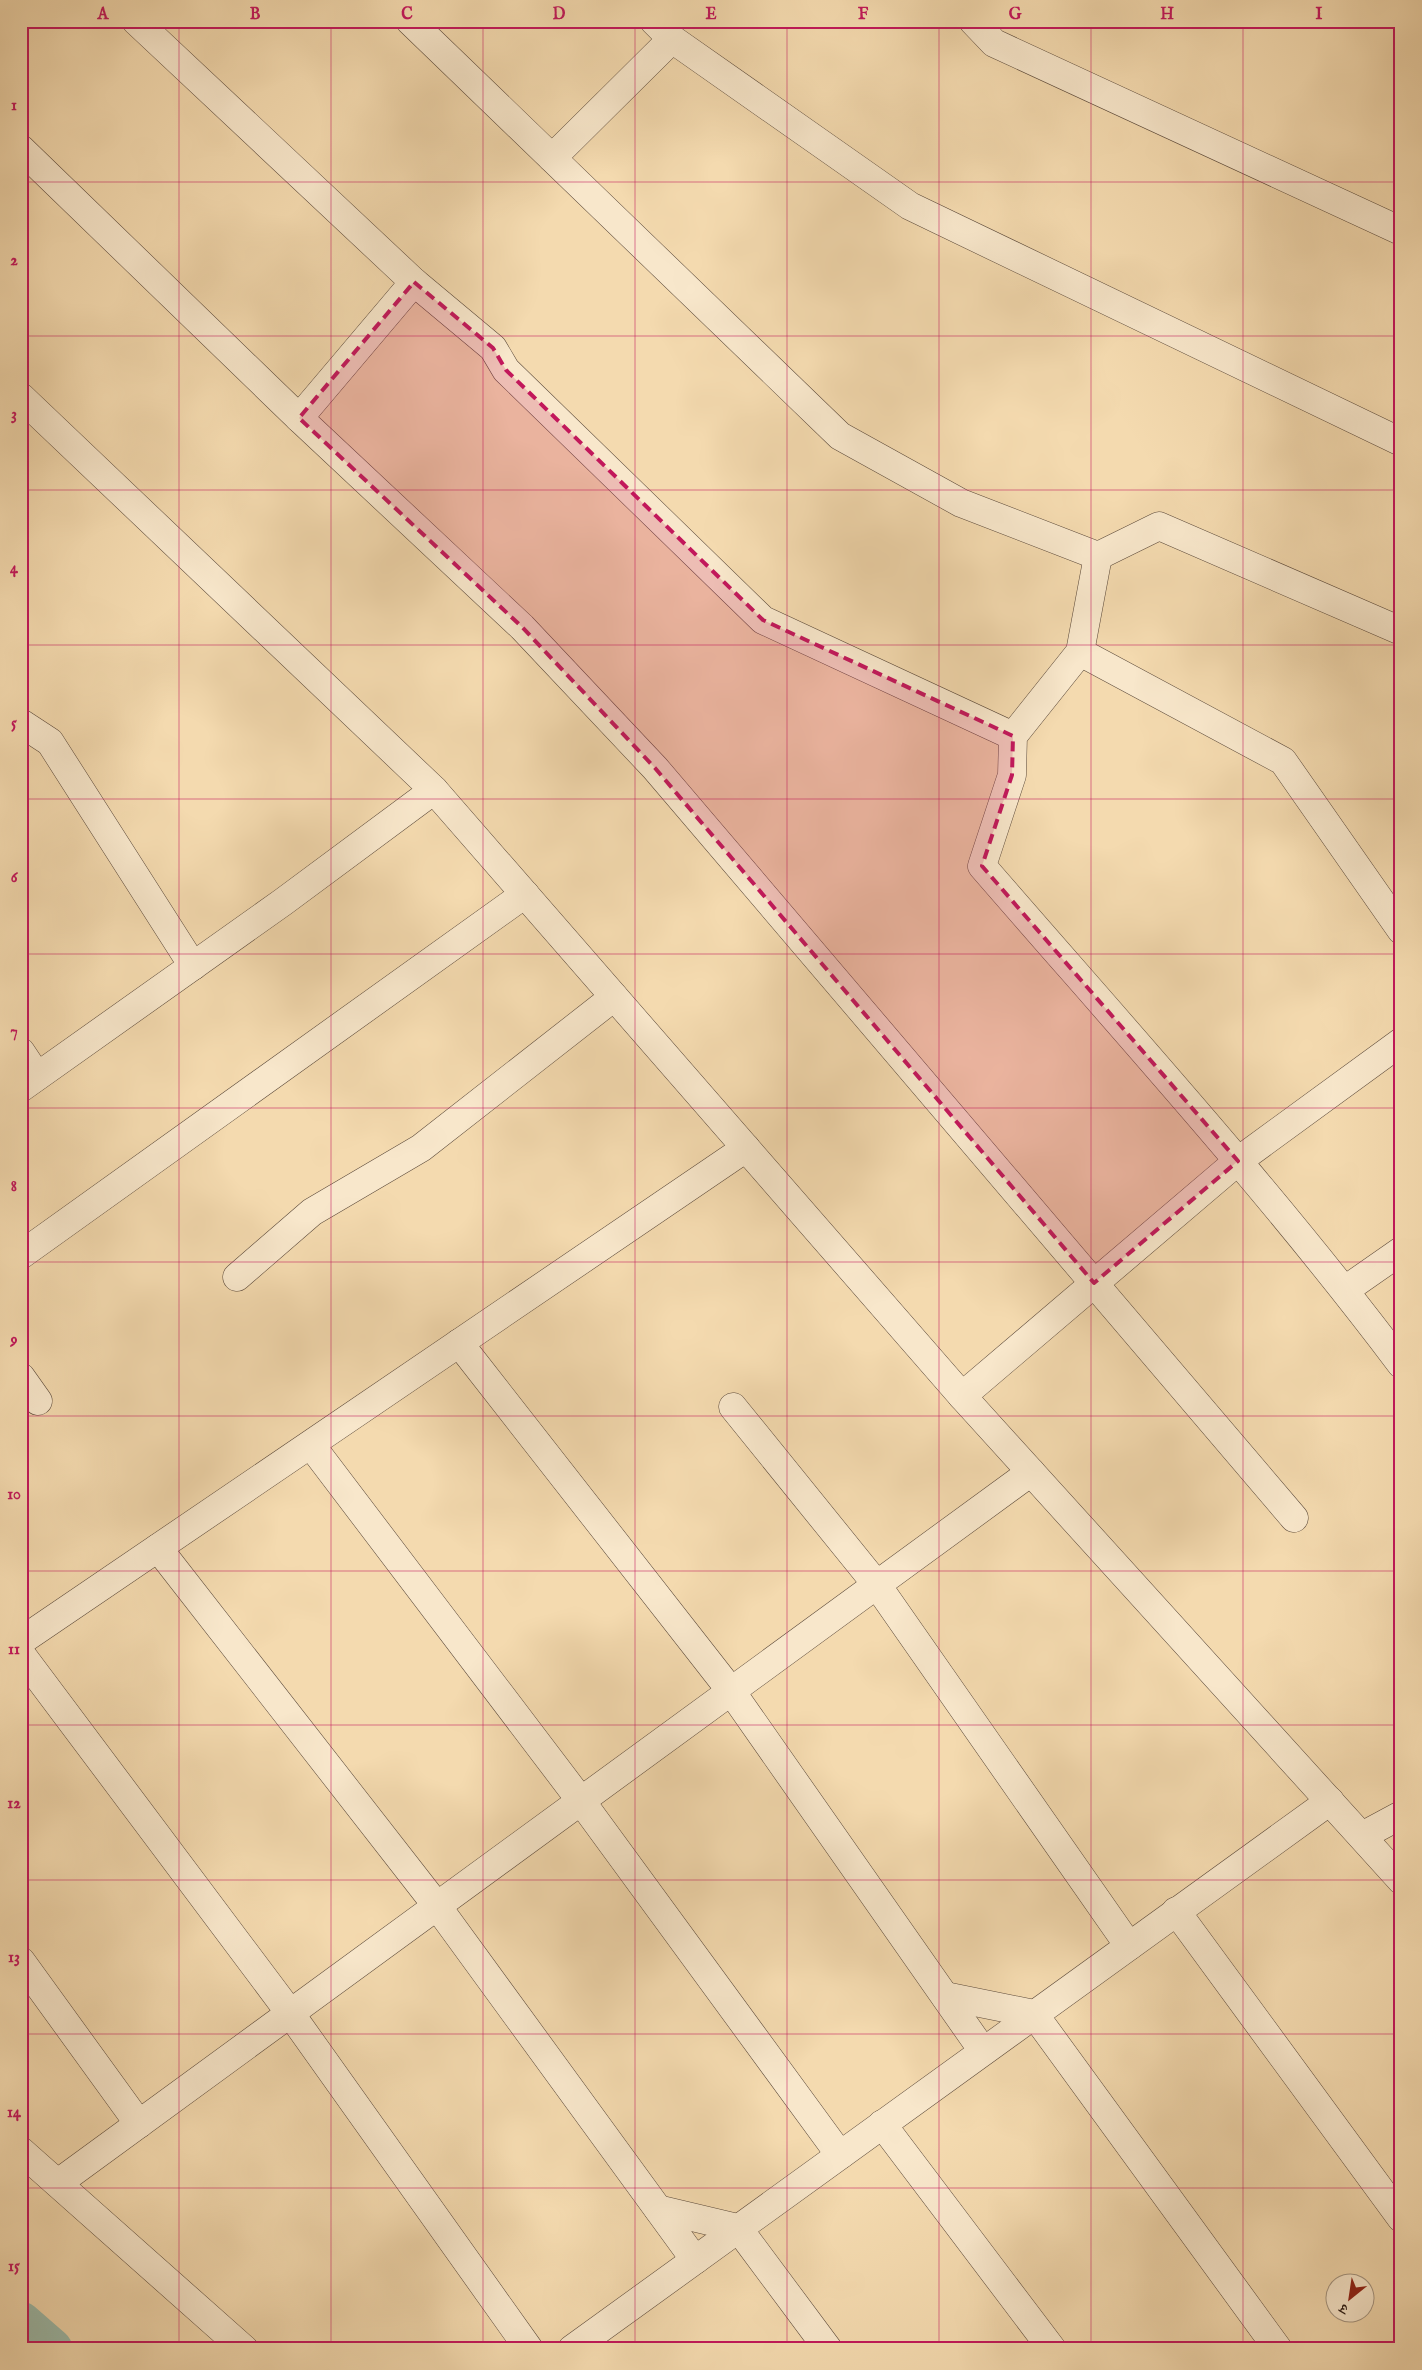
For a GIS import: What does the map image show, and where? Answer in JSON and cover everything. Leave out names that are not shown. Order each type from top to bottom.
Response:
[{"type":"street","points":[[136,21],[414,282],[493,348],[506,370],[763,620],[1013,736]]},
{"type":"street","points":[[410,21],[840,436],[961,503],[1098,556],[1159,526],[1401,632]]},
{"type":"street","points":[[973,21],[994,43],[1400,230]]},
{"type":"street","points":[[552,158],[663,30],[910,206],[1401,442]]},
{"type":"street","points":[[21,149],[300,418],[522,627],[655,768],[1294,1518]]},
{"type":"street","points":[[300,418],[414,282]]},
{"type":"street","points":[[21,397],[434,790],[962,1396],[1401,1880]]},
{"type":"street","points":[[1098,556],[1080,652],[1013,736],[1012,775],[982,866],[1238,1161],[1345,1290],[1401,1364]]},
{"type":"street","points":[[1080,652],[1283,761],[1401,930]]},
{"type":"street","points":[[21,723],[50,742],[193,966]]},
{"type":"street","points":[[21,1052],[29,1082],[193,966],[434,790]]},
{"type":"street","points":[[21,1255],[525,894]]},
{"type":"street","points":[[237,1277],[312,1212],[421,1148],[614,997]]},
{"type":"street","points":[[962,1396],[1238,1161],[1401,1042]]},
{"type":"street","points":[[21,1642],[746,1148]]},
{"type":"street","points":[[1345,1290],[1401,1251]]},
{"type":"street","points":[[459,1343],[731,1691],[983,2051]]},
{"type":"street","points":[[21,1377],[38,1401]]},
{"type":"street","points":[[733,1407],[876,1585],[1129,1946]]},
{"type":"street","points":[[311,1444],[581,1801],[840,2155]]},
{"type":"street","points":[[58,2183],[1031,1472]]},
{"type":"street","points":[[158,1548],[437,1906],[695,2260]]},
{"type":"street","points":[[21,1654],[290,2014],[529,2349]]},
{"type":"street","points":[[572,2349],[1330,1801]]},
{"type":"street","points":[[1362,1836],[1401,1815]]},
{"type":"street","points":[[1176,1912],[1401,2218]]},
{"type":"street","points":[[21,1961],[139,2124]]},
{"type":"street","points":[[945,1996],[1034,2014],[1278,2349]]},
{"type":"street","points":[[882,2124],[1052,2349]]},
{"type":"street","points":[[21,2151],[244,2349]]},
{"type":"street","points":[[658,2209],[738,2228],[828,2349]]},
{"type":"highlighted area","points":[[414,282],[493,348],[506,370],[763,620],[1013,736],[1012,775],[982,866],[1238,1161],[1094,1283],[655,768],[522,627],[299,418]]},
{"type":"waterway","points":[[21,2322],[52,2349]]}]
